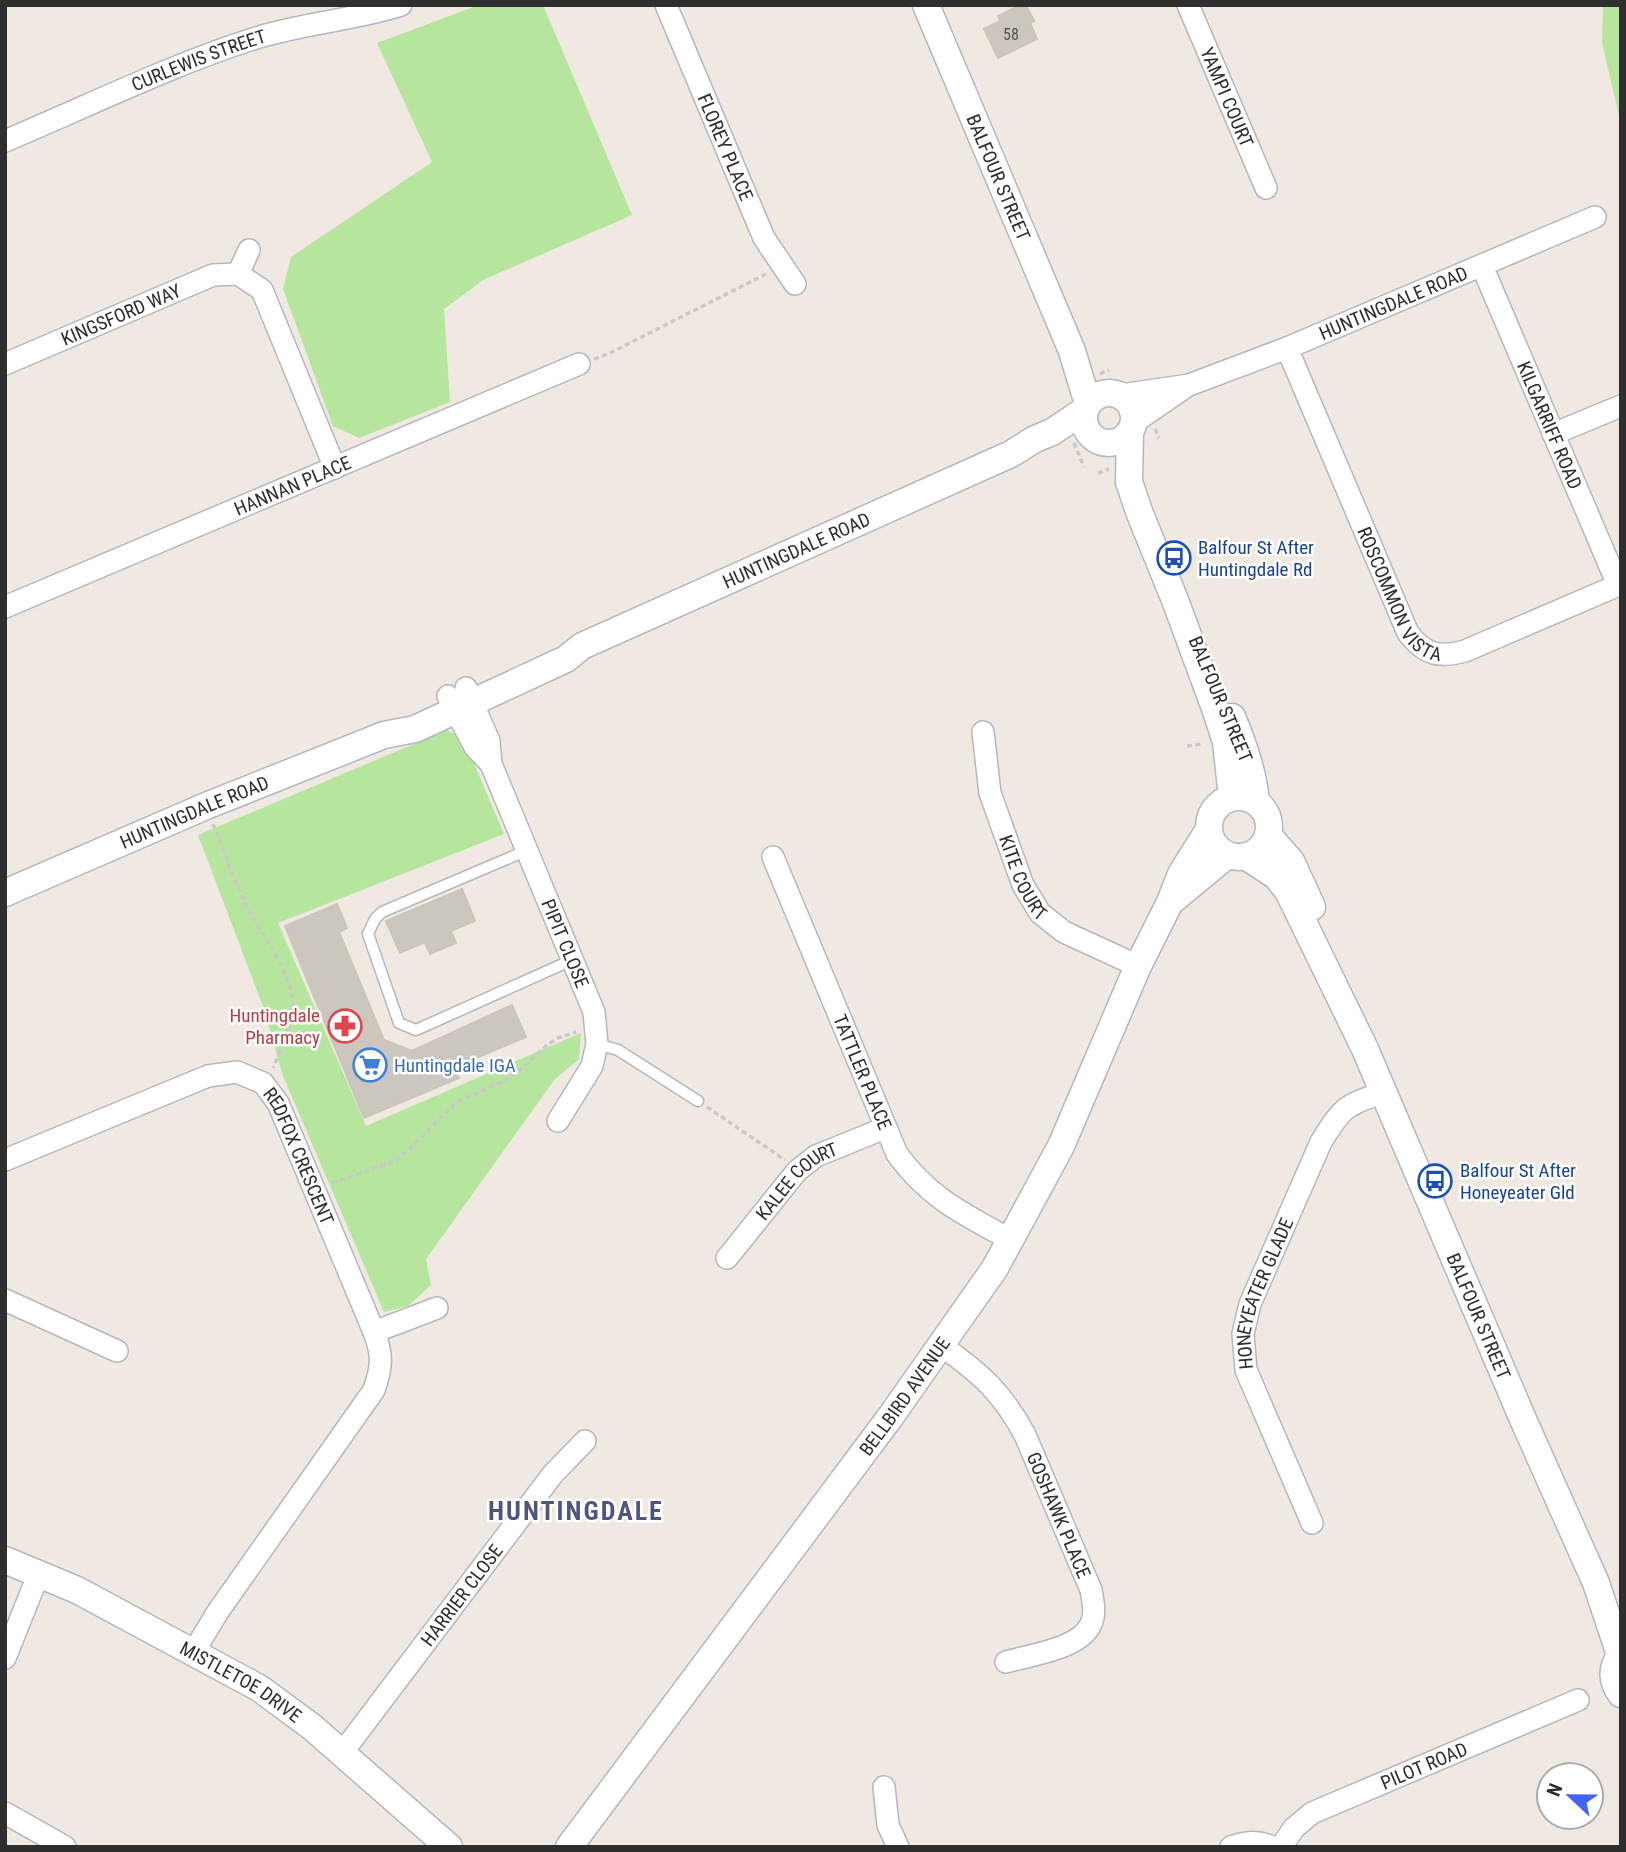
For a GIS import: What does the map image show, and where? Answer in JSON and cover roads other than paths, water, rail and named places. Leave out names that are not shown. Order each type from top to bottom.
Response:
[{"type":"street","name":"CURLEWIS STREET","points":[[5,141],[236,45],[310,24],[373,14],[401,5]]},
{"type":"street","name":"FLOREY PLACE","points":[[666,5],[764,238],[795,284]]},
{"type":"street","name":"YAMPI COURT","points":[[1188,5],[1266,188]]},
{"type":"street","name":"BALFOUR STREET","points":[[928,6],[1072,351],[1086,407]]},
{"type":"street","name":"HUNTINGDALE ROAD","points":[[1117,394],[1189,385],[1287,348],[1595,217]]},
{"type":"street","points":[[249,250],[238,274],[262,290],[335,468]]},
{"type":"street","name":"KILGARRIFF ROAD","points":[[1482,266],[1619,585]]},
{"type":"street","name":"KINGSFORD WAY","points":[[5,364],[213,275],[238,274]]},
{"type":"street","name":"ROSCOMMON VISTA","points":[[1287,348],[1408,633],[1417,645],[1447,656],[1619,585]]},
{"type":"street","name":"BALFOUR STREET","points":[[1072,351],[1117,394]]},
{"type":"street","name":"HANNAN PLACE","points":[[5,607],[579,364]]},
{"type":"street","name":"HUNTINGDALE ROAD","points":[[1132,427],[1189,385]]},
{"type":"street","points":[[1099,394],[1117,394],[1132,407],[1132,427],[1116,442],[1097,440],[1084,423],[1086,407],[1099,394]]},
{"type":"street","points":[[1553,435],[1621,406]]},
{"type":"street","name":"HUNTINGDALE ROAD","points":[[5,893],[206,806],[384,734],[415,729],[460,699],[566,659],[582,646],[1011,454],[1052,432],[1086,407]]},
{"type":"street","name":"BALFOUR STREET","points":[[1129,482],[1132,427]]},
{"type":"street","name":"BALFOUR STREET","points":[[1097,440],[1129,482],[1175,600],[1244,799],[1267,816],[1268,835],[1278,844],[1298,873],[1348,991],[1365,1049]]},
{"type":"street","name":"HUNTINGDALE ROAD","points":[[1011,454],[1037,453],[1097,440]]},
{"type":"street","name":"PIPIT CLOSE","points":[[460,699],[489,741],[491,764],[593,1013],[596,1035]]},
{"type":"street","name":"KITE COURT","points":[[983,732],[990,793],[1023,885],[1040,913],[1063,932],[1138,966]]},
{"type":"street","points":[[1208,831],[1211,813],[1224,800],[1244,799]]},
{"type":"street","name":"BALFOUR STREET","points":[[1208,831],[1214,845],[1276,876],[1288,891],[1384,1092],[1522,1417],[1597,1583],[1620,1655]]},
{"type":"street","name":"BELLBIRD AVENUE","points":[[569,1847],[981,1290],[1061,1146],[1138,966],[1181,874],[1208,831]]},
{"type":"street","points":[[1237,856],[1257,852],[1268,835]]},
{"type":"street","name":"BELLBIRD AVENUE","points":[[1170,902],[1237,856]]},
{"type":"street","name":"TATTLER PLACE","points":[[773,857],[897,1154],[914,1177],[940,1200],[1010,1240]]},
{"type":"street","points":[[558,1121],[593,1066],[596,1035]]},
{"type":"street","name":"REDFOX CRESCENT","points":[[5,1160],[208,1076],[237,1072],[263,1083],[278,1103],[381,1349],[380,1370],[374,1390],[225,1602],[193,1653]]},
{"type":"street","name":"HONEYEATER GLADE","points":[[1312,1523],[1246,1370],[1243,1335],[1250,1304],[1321,1142],[1335,1119],[1348,1105],[1384,1092]]},
{"type":"street","name":"KALEE COURT","points":[[727,1258],[797,1171],[816,1156],[885,1128]]},
{"type":"street","points":[[5,1300],[117,1351]]},
{"type":"street","points":[[374,1332],[438,1308]]},
{"type":"street","name":"GOSHAWK PLACE","points":[[942,1346],[989,1382],[1014,1415],[1091,1590],[1095,1607],[1091,1624],[1081,1636],[1066,1646],[1006,1662]]},
{"type":"street","name":"HARRIER CLOSE","points":[[342,1753],[552,1474],[585,1441]]},
{"type":"street","name":"MISTLETOE DRIVE","points":[[5,1560],[77,1590],[259,1688],[293,1711],[449,1847]]},
{"type":"street","points":[[5,1658],[39,1573]]},
{"type":"street","name":"BALFOUR STREET","points":[[1597,1583],[1621,1618]]},
{"type":"street","points":[[1620,1655],[1615,1665],[1613,1680],[1621,1694]]},
{"type":"street","name":"PILOT ROAD","points":[[1281,1847],[1294,1828],[1312,1813],[1578,1700]]},
{"type":"street","points":[[884,1787],[888,1825],[898,1847]]},
{"type":"street","points":[[5,1813],[65,1847]]},
{"type":"street","points":[[1231,1847],[1245,1842],[1257,1842],[1272,1847]]},
{"type":"lane","points":[[528,850],[382,912],[375,919],[368,934],[399,1023],[416,1030],[572,960]]},
{"type":"lane","points":[[596,1035],[698,1101]]},
{"type":"place","name":"Balfour St After Huntingdale Rd","points":[[1174,558]]},
{"type":"place","name":"Huntingdale Pharmacy","points":[[345,1026]]},
{"type":"place","name":"Huntingdale IGA","points":[[370,1065]]},
{"type":"place","name":"Balfour St After Honeyeater Gld","points":[[1435,1181]]},
{"type":"district","name":"HUNTINGDALE","points":[[576,1511]]}]
